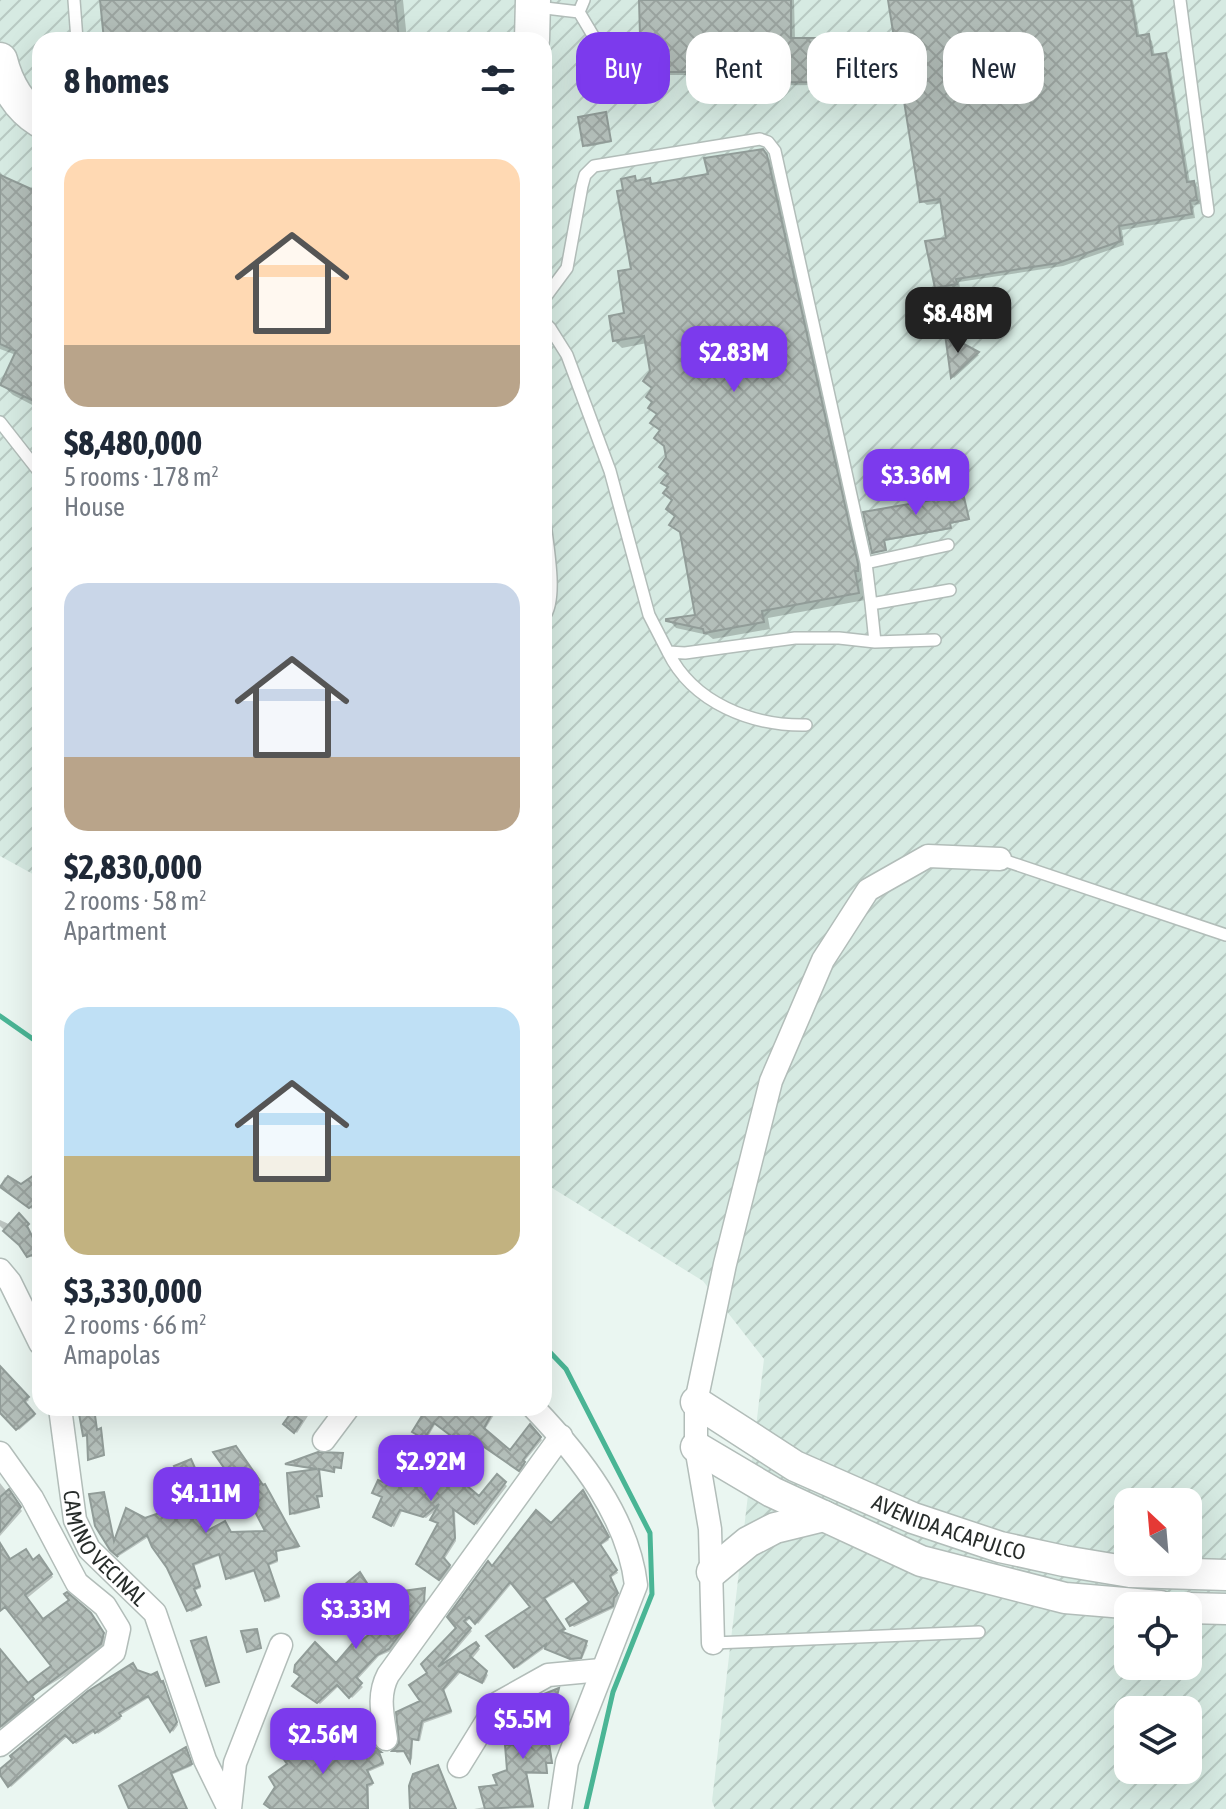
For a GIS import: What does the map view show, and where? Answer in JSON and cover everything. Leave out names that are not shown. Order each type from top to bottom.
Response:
[{"type":"main road","points":[[532,32],[533,3]]},
{"type":"main road","points":[[0,60],[4,77],[18,101],[32,113]]},
{"type":"main road","name":"AVENIDA ACAPULCO","points":[[696,1402],[795,1466],[913,1518],[1000,1547],[1130,1572],[1226,1575]]},
{"type":"main road","name":"AVENIDA ACAPULCO","points":[[696,1447],[772,1492],[921,1561],[1065,1598],[1114,1602]]},
{"type":"main road","points":[[712,1572],[748,1542],[775,1528],[824,1516]]},
{"type":"main road","points":[[1202,1608],[1226,1609]]},
{"type":"street","points":[[713,1643],[710,1529],[696,1447],[696,1402],[725,1264],[771,1081],[823,960],[868,890],[928,856],[1000,859]]},
{"type":"street","points":[[0,1270],[10,1282],[32,1327]]},
{"type":"street","name":"CAMINO VECINAL","points":[[61,1416],[75,1520],[89,1549],[155,1613],[205,1760],[230,1809]]},
{"type":"street","points":[[324,1440],[342,1416]]},
{"type":"street","points":[[542,1416],[561,1436],[615,1513],[633,1563],[636,1585],[567,1762],[560,1809]]},
{"type":"street","points":[[386,1739],[381,1700],[382,1687],[388,1675],[561,1436]]},
{"type":"street","points":[[0,1453],[32,1498],[77,1583],[105,1606],[119,1629],[114,1652],[0,1745]]},
{"type":"street","points":[[230,1809],[235,1763],[281,1645]]},
{"type":"street","points":[[459,1766],[498,1703],[548,1675],[601,1670]]},
{"type":"lane","points":[[74,0],[76,32]]},
{"type":"lane","points":[[1180,0],[1208,211]]},
{"type":"lane","points":[[533,3],[582,6],[594,32]]},
{"type":"lane","points":[[552,288],[567,268],[582,186],[585,175],[594,166],[760,139],[768,142],[775,151],[866,563],[875,642]]},
{"type":"lane","points":[[552,331],[567,355],[610,471],[649,615],[677,670],[686,681],[727,709],[760,722],[806,725]]},
{"type":"lane","points":[[0,422],[32,463]]},
{"type":"lane","points":[[866,563],[948,545]]},
{"type":"lane","points":[[871,604],[950,590]]},
{"type":"lane","points":[[668,652],[685,653],[795,638],[875,642],[935,640]]},
{"type":"lane","points":[[1000,859],[1226,935]]},
{"type":"lane","points":[[713,1643],[979,1632]]},
{"type":"shaded area","points":[[0,0],[1226,0],[1226,1809],[715,1809],[712,1801],[764,1359],[703,1281],[552,1188],[552,32],[32,32],[32,874],[0,856]]},
{"type":"building","points":[[100,0],[395,0],[398,32],[103,32]]},
{"type":"building","points":[[639,0],[791,0],[791,32],[686,32],[686,72],[670,72],[670,32],[640,32]]},
{"type":"building","points":[[888,0],[1131,0],[1137,36],[1149,34],[1152,55],[1166,53],[1187,182],[1194,181],[1197,200],[1190,201],[1192,214],[1119,226],[1121,241],[1058,263],[956,279],[957,284],[935,288],[925,241],[946,238],[940,199],[920,202],[904,104],[927,104],[927,32],[893,32]]},
{"type":"building","points":[[791,38],[807,38],[807,82],[791,82]]},
{"type":"building","points":[[606,112],[611,141],[583,146],[578,117]]},
{"type":"building","points":[[763,149],[767,155],[858,564],[858,571],[855,571],[859,593],[762,611],[764,622],[704,633],[703,629],[666,621],[695,615],[680,532],[669,525],[675,516],[666,509],[672,500],[663,493],[668,487],[661,483],[668,474],[659,467],[666,457],[664,446],[654,438],[660,430],[650,423],[657,414],[648,408],[652,402],[646,397],[652,388],[643,381],[650,371],[644,336],[613,341],[609,316],[624,313],[618,271],[631,269],[617,191],[623,190],[621,179],[635,176],[636,181],[650,178],[651,184],[708,174],[704,158]]},
{"type":"building","points":[[0,175],[32,189],[32,400],[0,385],[16,351],[0,344]]},
{"type":"building","points":[[945,334],[979,352],[951,378]]},
{"type":"building","points":[[960,480],[969,519],[950,523],[951,528],[884,540],[886,550],[872,553],[863,512],[944,498],[941,483]]},
{"type":"building","points":[[8,1176],[21,1184],[32,1176],[32,1206],[29,1208],[0,1187]]},
{"type":"building","points":[[19,1213],[29,1224],[32,1255],[27,1257],[3,1231]]},
{"type":"building","points":[[0,1366],[29,1397],[24,1401],[33,1416],[16,1430],[0,1413]]},
{"type":"building","points":[[79,1416],[95,1416],[97,1430],[101,1428],[104,1455],[88,1460],[87,1435],[83,1436]]},
{"type":"building","points":[[289,1416],[302,1421],[294,1433],[283,1424]]},
{"type":"building","points":[[422,1416],[491,1416],[484,1428],[510,1450],[530,1424],[541,1437],[523,1460],[525,1462],[519,1471],[474,1440],[467,1448],[434,1423],[424,1439],[412,1432]]},
{"type":"building","points":[[407,1444],[441,1471],[445,1467],[479,1496],[497,1474],[506,1482],[474,1524],[453,1509],[455,1538],[443,1557],[450,1565],[439,1580],[416,1564],[438,1523],[430,1520],[439,1504],[423,1517],[400,1510],[391,1526],[373,1517],[382,1497],[372,1493],[378,1480],[383,1482]]},
{"type":"building","points":[[236,1446],[265,1484],[299,1546],[276,1551],[277,1560],[268,1564],[279,1596],[265,1601],[254,1570],[226,1579],[219,1554],[193,1564],[200,1586],[194,1589],[201,1605],[187,1611],[147,1535],[118,1557],[110,1550],[95,1526],[89,1494],[104,1492],[114,1541],[126,1508],[145,1518],[165,1511],[167,1517],[193,1507],[205,1532],[225,1521],[231,1532],[265,1531],[238,1479],[234,1482],[213,1452]]},
{"type":"building","points":[[318,1452],[343,1453],[341,1468],[334,1467],[334,1472],[319,1469],[322,1496],[317,1496],[319,1507],[290,1514],[287,1473],[317,1469],[285,1464]]},
{"type":"building","points":[[191,1459],[206,1493],[192,1501],[174,1466]]},
{"type":"building","points":[[9,1489],[21,1507],[0,1532],[0,1497]]},
{"type":"building","points":[[583,1490],[609,1537],[600,1544],[617,1570],[610,1576],[618,1593],[613,1606],[570,1626],[566,1619],[589,1602],[573,1580],[544,1598],[565,1629],[560,1631],[587,1641],[581,1658],[570,1659],[545,1649],[546,1644],[514,1668],[486,1636],[530,1607],[510,1582],[475,1624],[469,1617],[464,1621],[471,1628],[438,1667],[476,1642],[479,1646],[470,1656],[487,1671],[482,1683],[458,1671],[443,1689],[451,1711],[422,1721],[418,1740],[412,1739],[410,1762],[404,1751],[392,1751],[399,1743],[396,1712],[420,1701],[409,1685],[427,1673],[421,1664],[456,1628],[447,1617],[488,1561],[492,1566],[536,1510],[551,1523]]},
{"type":"building","points":[[0,1543],[10,1559],[26,1549],[33,1560],[39,1555],[52,1574],[25,1595],[43,1619],[69,1600],[64,1594],[67,1592],[91,1613],[104,1633],[101,1644],[32,1696],[34,1699],[0,1727],[0,1649],[28,1683],[51,1666],[5,1607],[0,1611]]},
{"type":"building","points":[[360,1572],[372,1591],[352,1608],[338,1590]]},
{"type":"building","points":[[425,1588],[424,1601],[389,1649],[377,1655],[356,1677],[362,1683],[349,1698],[337,1685],[317,1703],[292,1686],[300,1676],[294,1672],[295,1665],[315,1642],[336,1663],[353,1643],[359,1639],[361,1641],[381,1625],[378,1612],[396,1592]]},
{"type":"building","points":[[257,1629],[261,1648],[247,1652],[241,1631]]},
{"type":"building","points":[[206,1637],[219,1682],[206,1686],[191,1641]]},
{"type":"building","points":[[133,1663],[137,1670],[151,1675],[157,1672],[163,1681],[177,1722],[170,1732],[148,1696],[119,1713],[121,1716],[95,1733],[93,1730],[73,1743],[65,1735],[8,1787],[0,1775],[0,1769],[12,1759],[10,1756],[88,1691]]},
{"type":"building","points":[[559,1688],[553,1712],[544,1710],[552,1763],[546,1763],[547,1773],[526,1772],[533,1806],[485,1809],[479,1787],[497,1785],[493,1775],[507,1770],[505,1745],[523,1745],[518,1728],[526,1727],[531,1710],[542,1700],[539,1696]]},
{"type":"building","points":[[295,1729],[310,1753],[313,1751],[321,1761],[348,1742],[345,1737],[356,1729],[371,1750],[376,1748],[381,1752],[383,1763],[367,1770],[373,1783],[367,1785],[368,1809],[271,1809],[264,1804],[275,1787],[269,1777],[287,1764],[274,1745]]},
{"type":"building","points":[[186,1747],[192,1764],[171,1773],[187,1809],[129,1809],[119,1786]]},
{"type":"building","points":[[438,1765],[456,1809],[410,1809],[409,1786],[413,1774]]},
{"type":"waterway","points":[[0,1016],[32,1038]]},
{"type":"waterway","points":[[552,1354],[566,1369],[650,1533],[652,1594],[613,1692],[586,1809]]}]
